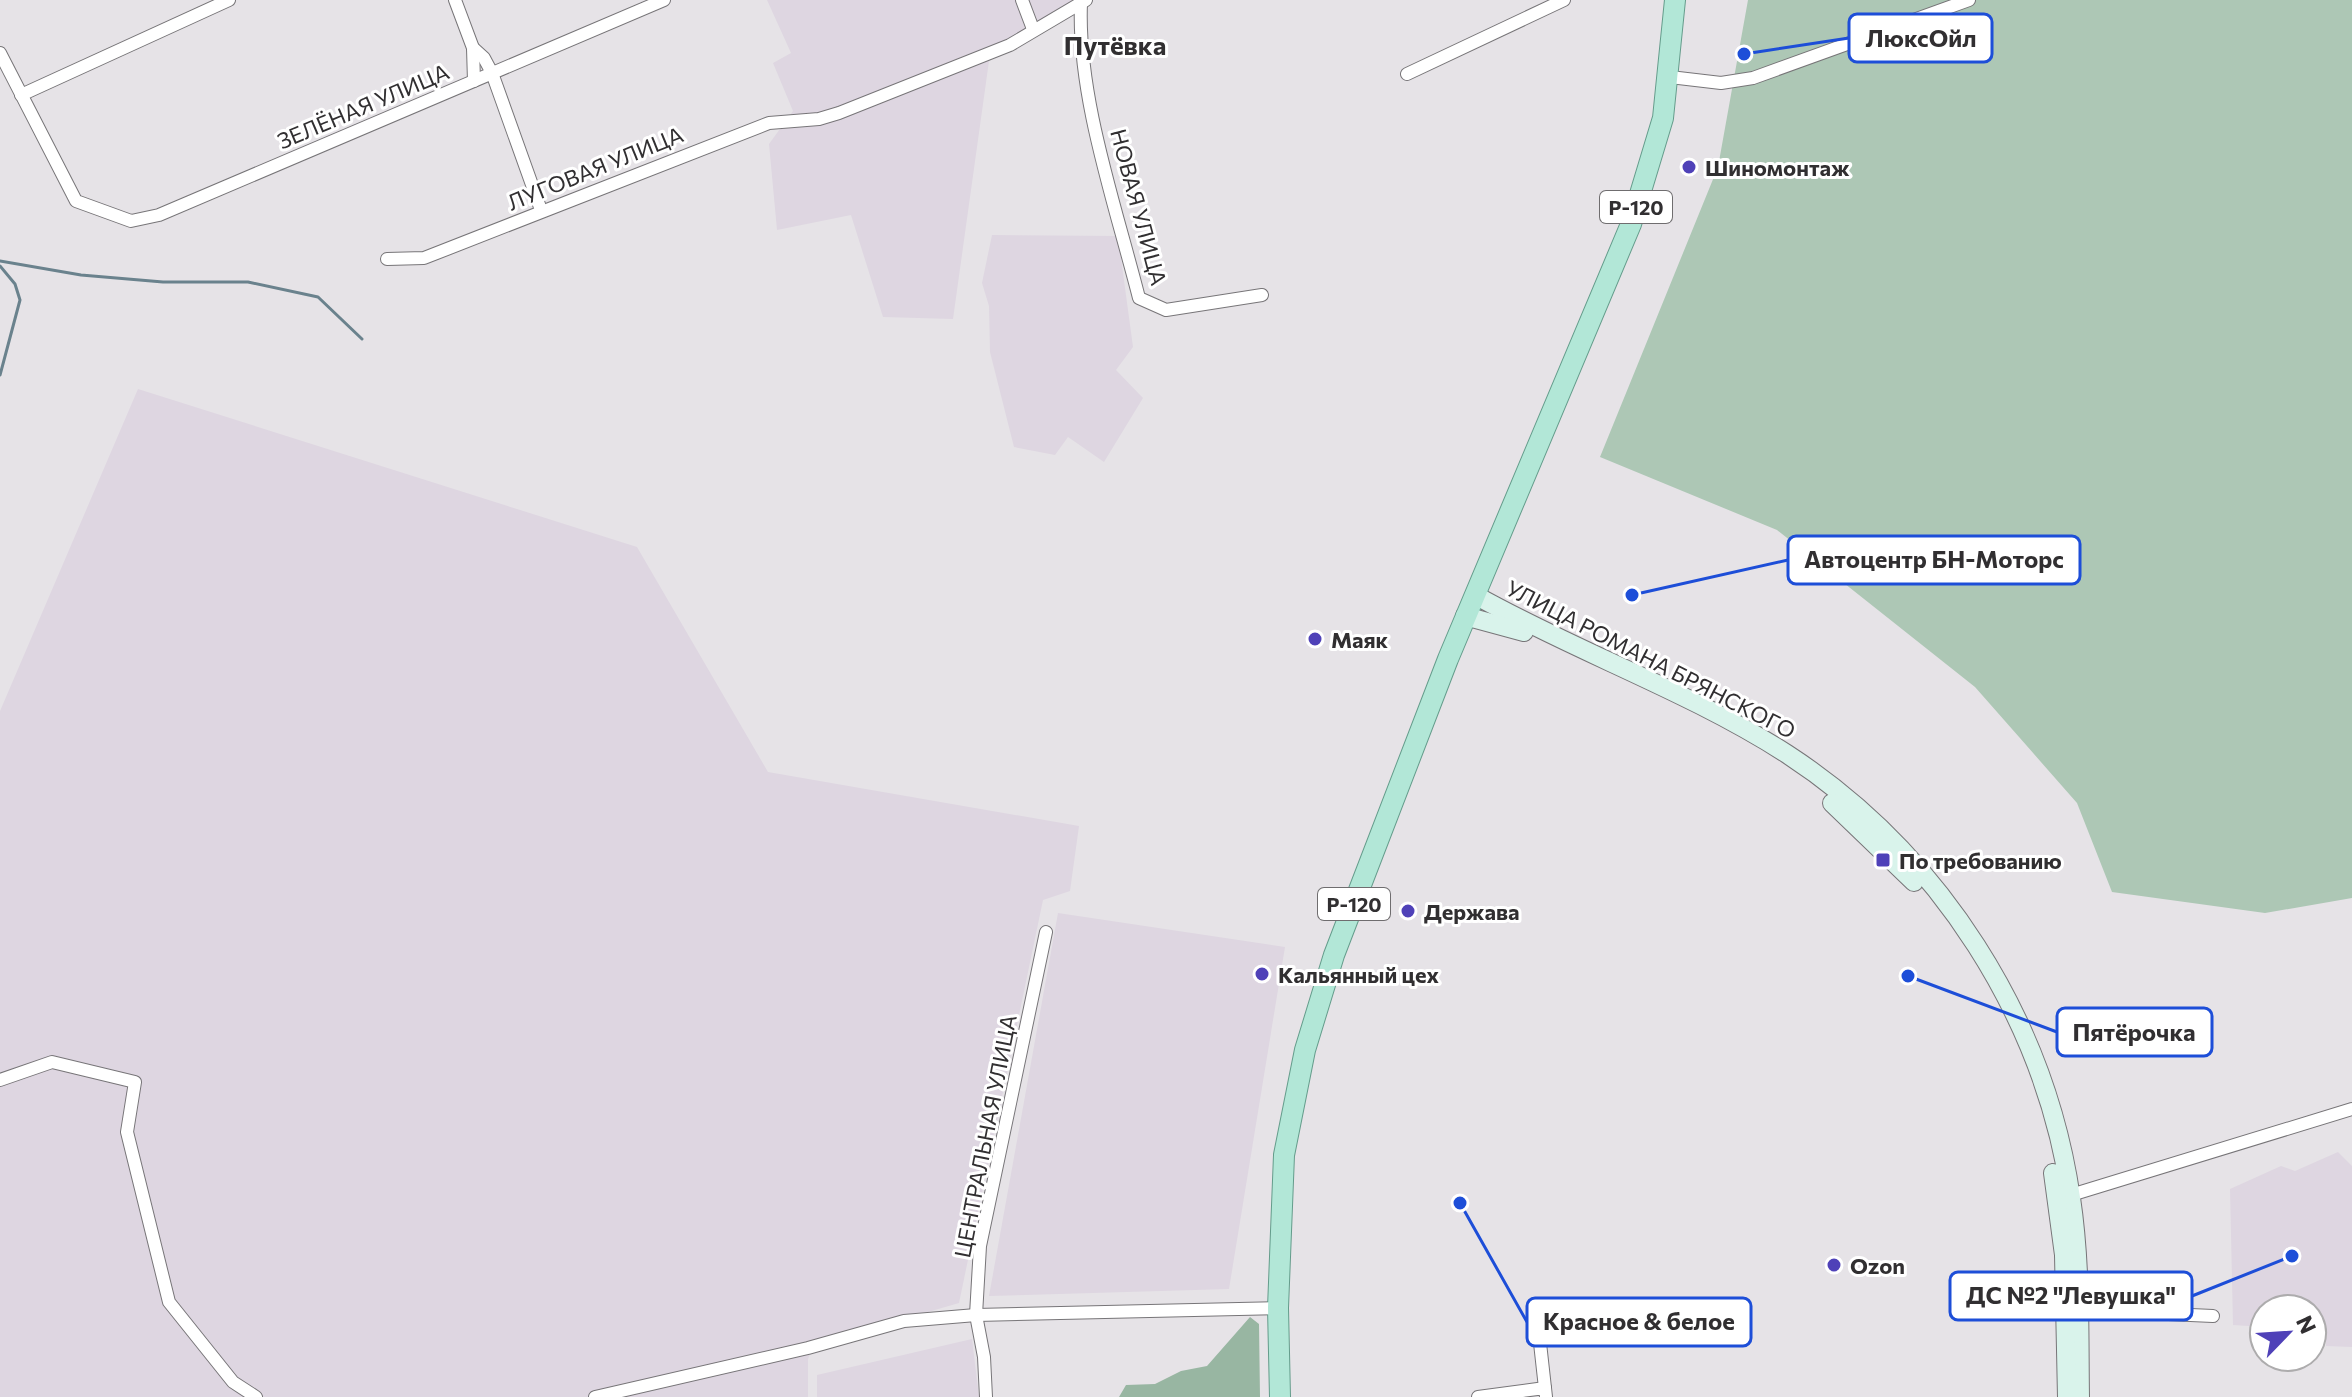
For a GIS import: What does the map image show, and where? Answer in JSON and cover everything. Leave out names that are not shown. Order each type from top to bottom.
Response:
[{"type":"main road","name":"Р-120","points":[[1280,1397],[1278,1308],[1284,1155],[1305,1050],[1334,955],[1465,616],[1617,261],[1649,169],[1670,77],[1675,0]]},
{"type":"main road","name":"УЛИЦА РОМАНА БРЯНСКОГО","points":[[1475,595],[1527,624],[1754,735],[1833,789],[1898,845],[1955,911],[2002,990],[2048,1104],[2071,1195],[2079,1310],[2080,1397]]},
{"type":"main road","name":"УЛИЦА РОМАНА БРЯНСКОГО","points":[[1465,616],[1516,628],[1752,744],[1804,779],[1865,831],[1944,917],[1968,950],[2038,1109],[2060,1214],[2067,1397]]},
{"type":"street","points":[[0,53],[21,95],[229,0]]},
{"type":"street","points":[[455,0],[473,48],[492,73],[541,210]]},
{"type":"street","name":"ЗЕЛЁНАЯ УЛИЦА","points":[[21,95],[76,201],[131,221],[159,215],[664,0]]},
{"type":"street","points":[[1022,0],[1033,29]]},
{"type":"street","points":[[1407,74],[1564,0]]},
{"type":"street","points":[[1670,77],[1721,83],[1753,78],[1969,0]]},
{"type":"street","name":"ЛУГОВАЯ УЛИЦА","points":[[387,259],[424,258],[769,123],[819,119],[1010,45],[1083,2]]},
{"type":"street","name":"НОВАЯ УЛИЦА","points":[[1083,2],[1079,38],[1087,88],[1139,298],[1166,310],[1262,295]]},
{"type":"street","points":[[1051,19],[1062,21],[1079,38]]},
{"type":"street","points":[[473,48],[474,81]]},
{"type":"street","name":"ЦЕНТРАЛЬНАЯ УЛИЦА","points":[[986,1397],[984,1357],[976,1315],[980,1246],[1046,932]]},
{"type":"street","points":[[0,1080],[52,1062],[135,1082],[127,1132],[169,1302],[233,1382],[256,1397]]},
{"type":"street","points":[[2071,1195],[2352,1109]]},
{"type":"street","points":[[595,1397],[808,1348],[904,1321],[976,1315],[1278,1308]]},
{"type":"street","points":[[2079,1310],[2213,1316]]},
{"type":"street","points":[[1478,1397],[1546,1393],[1539,1334]]},
{"type":"shaded area","points":[[767,0],[1082,0],[989,61],[953,319],[883,317],[851,215],[777,230],[769,144],[793,111],[773,63],[791,53]]},
{"type":"shaded area","points":[[992,235],[1118,236],[1133,347],[1116,370],[1143,398],[1104,462],[1068,437],[1055,455],[1014,447],[990,352],[989,306],[982,283]]},
{"type":"shaded area","points":[[138,389],[637,547],[768,772],[1079,826],[1070,891],[1043,900],[959,1303],[814,1345],[808,1359],[808,1397],[0,1397],[0,711]]},
{"type":"shaded area","points":[[1058,913],[1285,947],[1229,1289],[989,1296]]},
{"type":"shaded area","points":[[2338,1152],[2352,1166],[2352,1347],[2328,1346],[2328,1293],[2248,1293],[2248,1326],[2233,1325],[2230,1189],[2281,1166],[2295,1171]]},
{"type":"shaded area","points":[[972,1339],[979,1397],[817,1397],[817,1375]]},
{"type":"green space","points":[[1748,0],[2352,0],[2352,898],[2265,913],[2112,892],[2077,803],[1975,687],[1777,530],[1600,457],[1718,167]]},
{"type":"green space","points":[[1250,1317],[1259,1324],[1260,1397],[1119,1397],[1126,1385],[1155,1384],[1181,1371],[1207,1366]]},
{"type":"waterway","points":[[0,261],[81,275],[163,282],[248,282],[318,297],[362,339]]},
{"type":"waterway","points":[[0,266],[15,284],[20,300],[0,375]]},
{"type":"place","name":"ЛюксОйл","points":[[1744,54]]},
{"type":"place","name":"Шиномонтаж","points":[[1689,167]]},
{"type":"place","name":"Автоцентр БН-Моторс","points":[[1632,595]]},
{"type":"place","name":"Маяк","points":[[1315,639]]},
{"type":"place","name":"По требованию","points":[[1883,860]]},
{"type":"place","name":"Держава","points":[[1408,911]]},
{"type":"place","name":"Кальянный цех","points":[[1262,974]]},
{"type":"place","name":"Пятёрочка","points":[[1908,976]]},
{"type":"place","name":"Красное & белое","points":[[1460,1203]]},
{"type":"place","name":"ДС №2 \"Левушка\"","points":[[2292,1256]]},
{"type":"place","name":"Ozon","points":[[1834,1265]]},
{"type":"district","name":"Путёвка","points":[[1115,44]]}]
